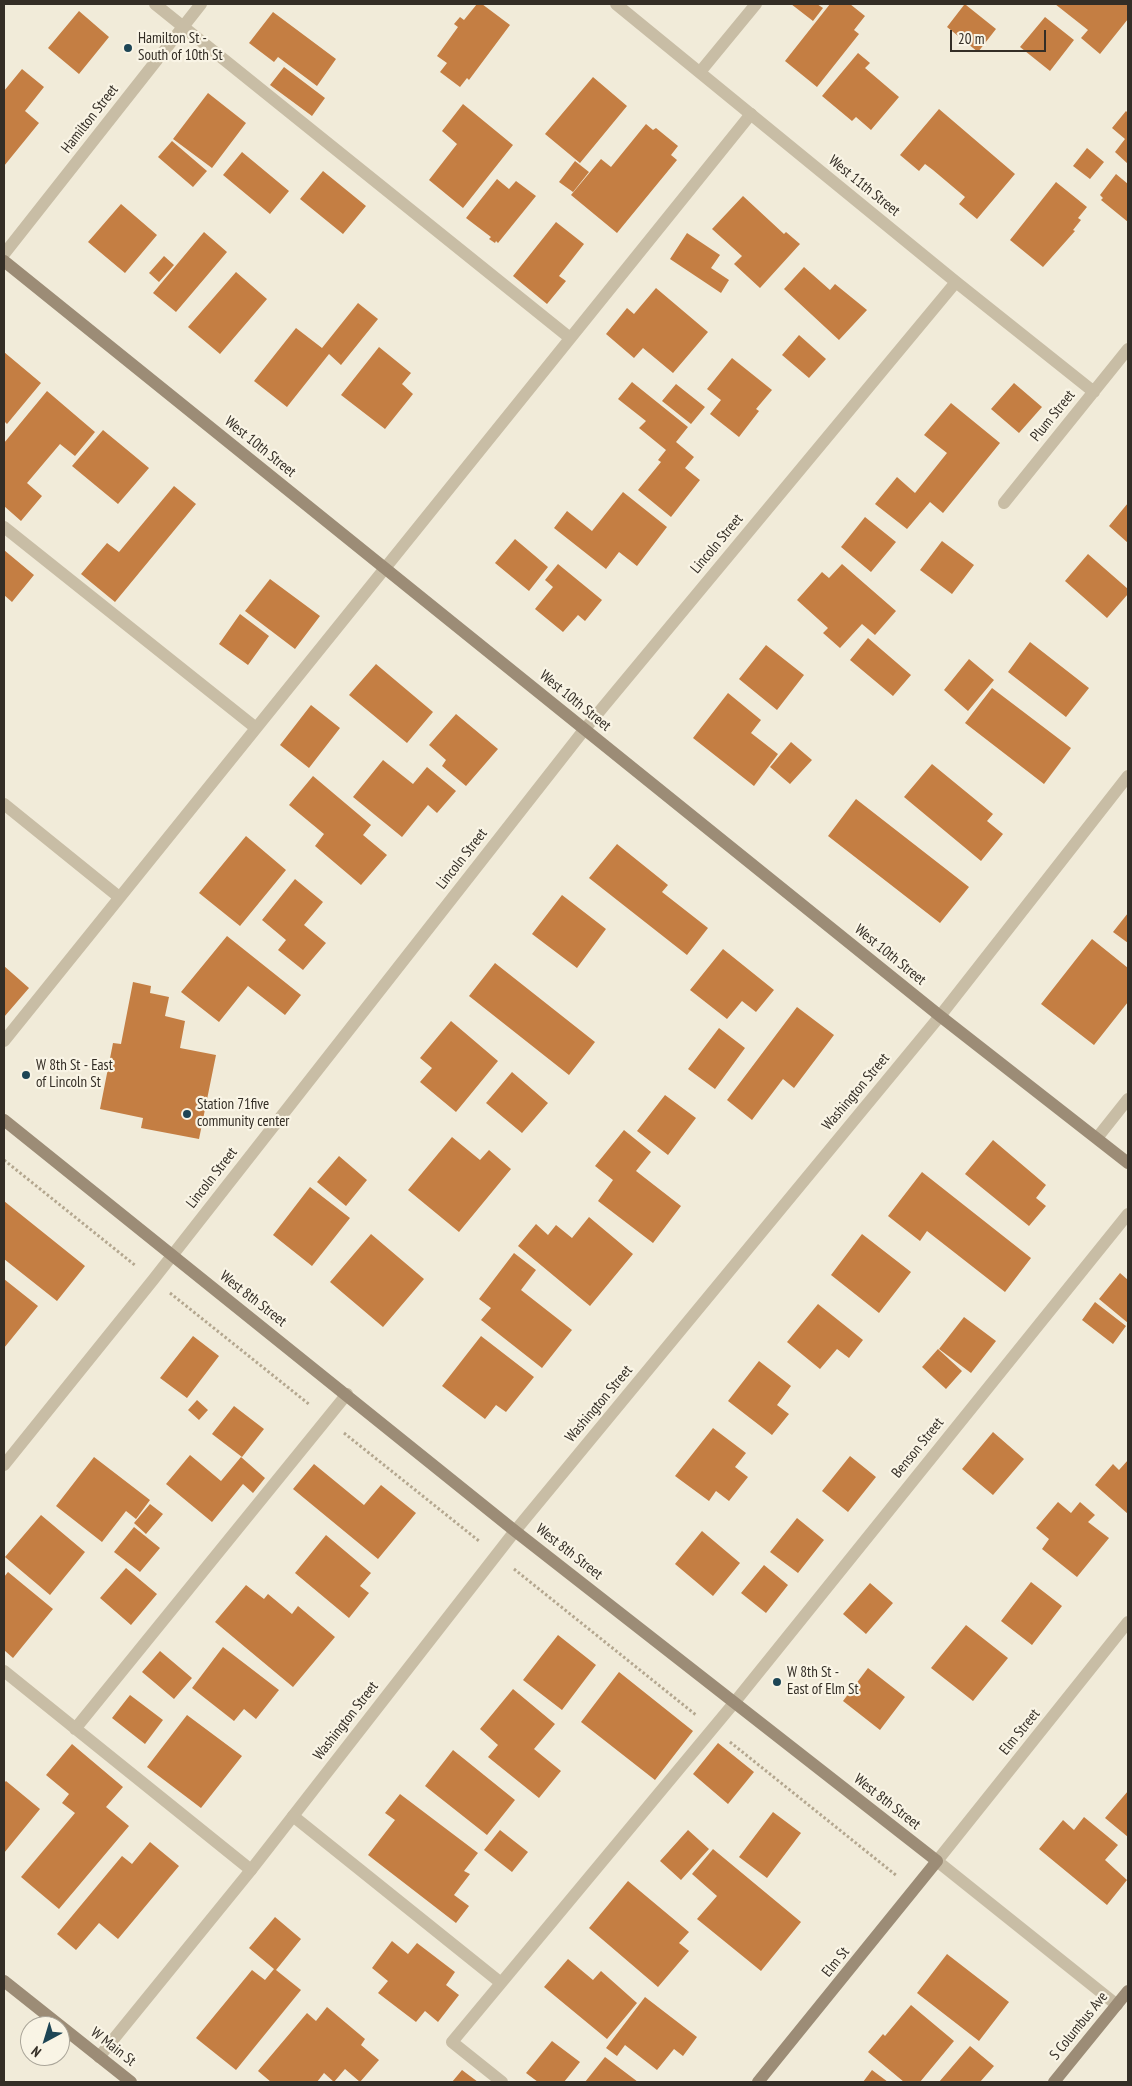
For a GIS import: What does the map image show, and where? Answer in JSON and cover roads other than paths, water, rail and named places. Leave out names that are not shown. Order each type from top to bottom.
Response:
[{"type":"main road","name":"West 10th Street","points":[[4,262],[940,1016],[1128,1163]]},
{"type":"main road","name":"West 8th Street","points":[[4,1120],[515,1531],[937,1861]]},
{"type":"main road","name":"Elm St","points":[[758,2082],[915,1891],[937,1861]]},
{"type":"main road","name":"W Main St","points":[[4,1981],[131,2082]]},
{"type":"main road","name":"S Columbus Ave","points":[[1054,2082],[1128,1991]]},
{"type":"street","points":[[155,4],[570,338]]},
{"type":"street","name":"Hamilton Street","points":[[4,254],[201,4]]},
{"type":"street","name":"West 11th Street","points":[[616,4],[956,282],[1094,392]]},
{"type":"street","points":[[700,72],[756,4]]},
{"type":"street","points":[[4,1041],[751,114]]},
{"type":"street","name":"Lincoln Street","points":[[4,1465],[172,1256],[584,730],[956,282]]},
{"type":"street","name":"Plum Street","points":[[1004,503],[1128,349]]},
{"type":"street","points":[[4,527],[256,728]]},
{"type":"street","name":"Washington Street","points":[[98,2056],[251,1870],[515,1531],[940,1016],[1128,776]]},
{"type":"street","points":[[4,804],[119,897]]},
{"type":"street","points":[[1097,1138],[1128,1098]]},
{"type":"street","name":"Benson Street","points":[[502,2082],[452,2042],[734,1703],[1128,1214]]},
{"type":"street","points":[[75,1729],[347,1394]]},
{"type":"street","name":"Elm Street","points":[[937,1861],[1128,1622]]},
{"type":"street","points":[[4,1671],[251,1870]]},
{"type":"street","points":[[293,1816],[501,1983]]},
{"type":"street","name":"West 8th Street","points":[[937,1861],[1117,2005]]},
{"type":"place","name":"Hamilton St - South of 10th St","points":[[128,48]]},
{"type":"place","name":"W 8th St - East of Lincoln St","points":[[26,1075]]},
{"type":"place","name":"Station 71five community center","points":[[187,1114]]},
{"type":"place","name":"W 8th St - East of Elm St","points":[[777,1682]]}]
